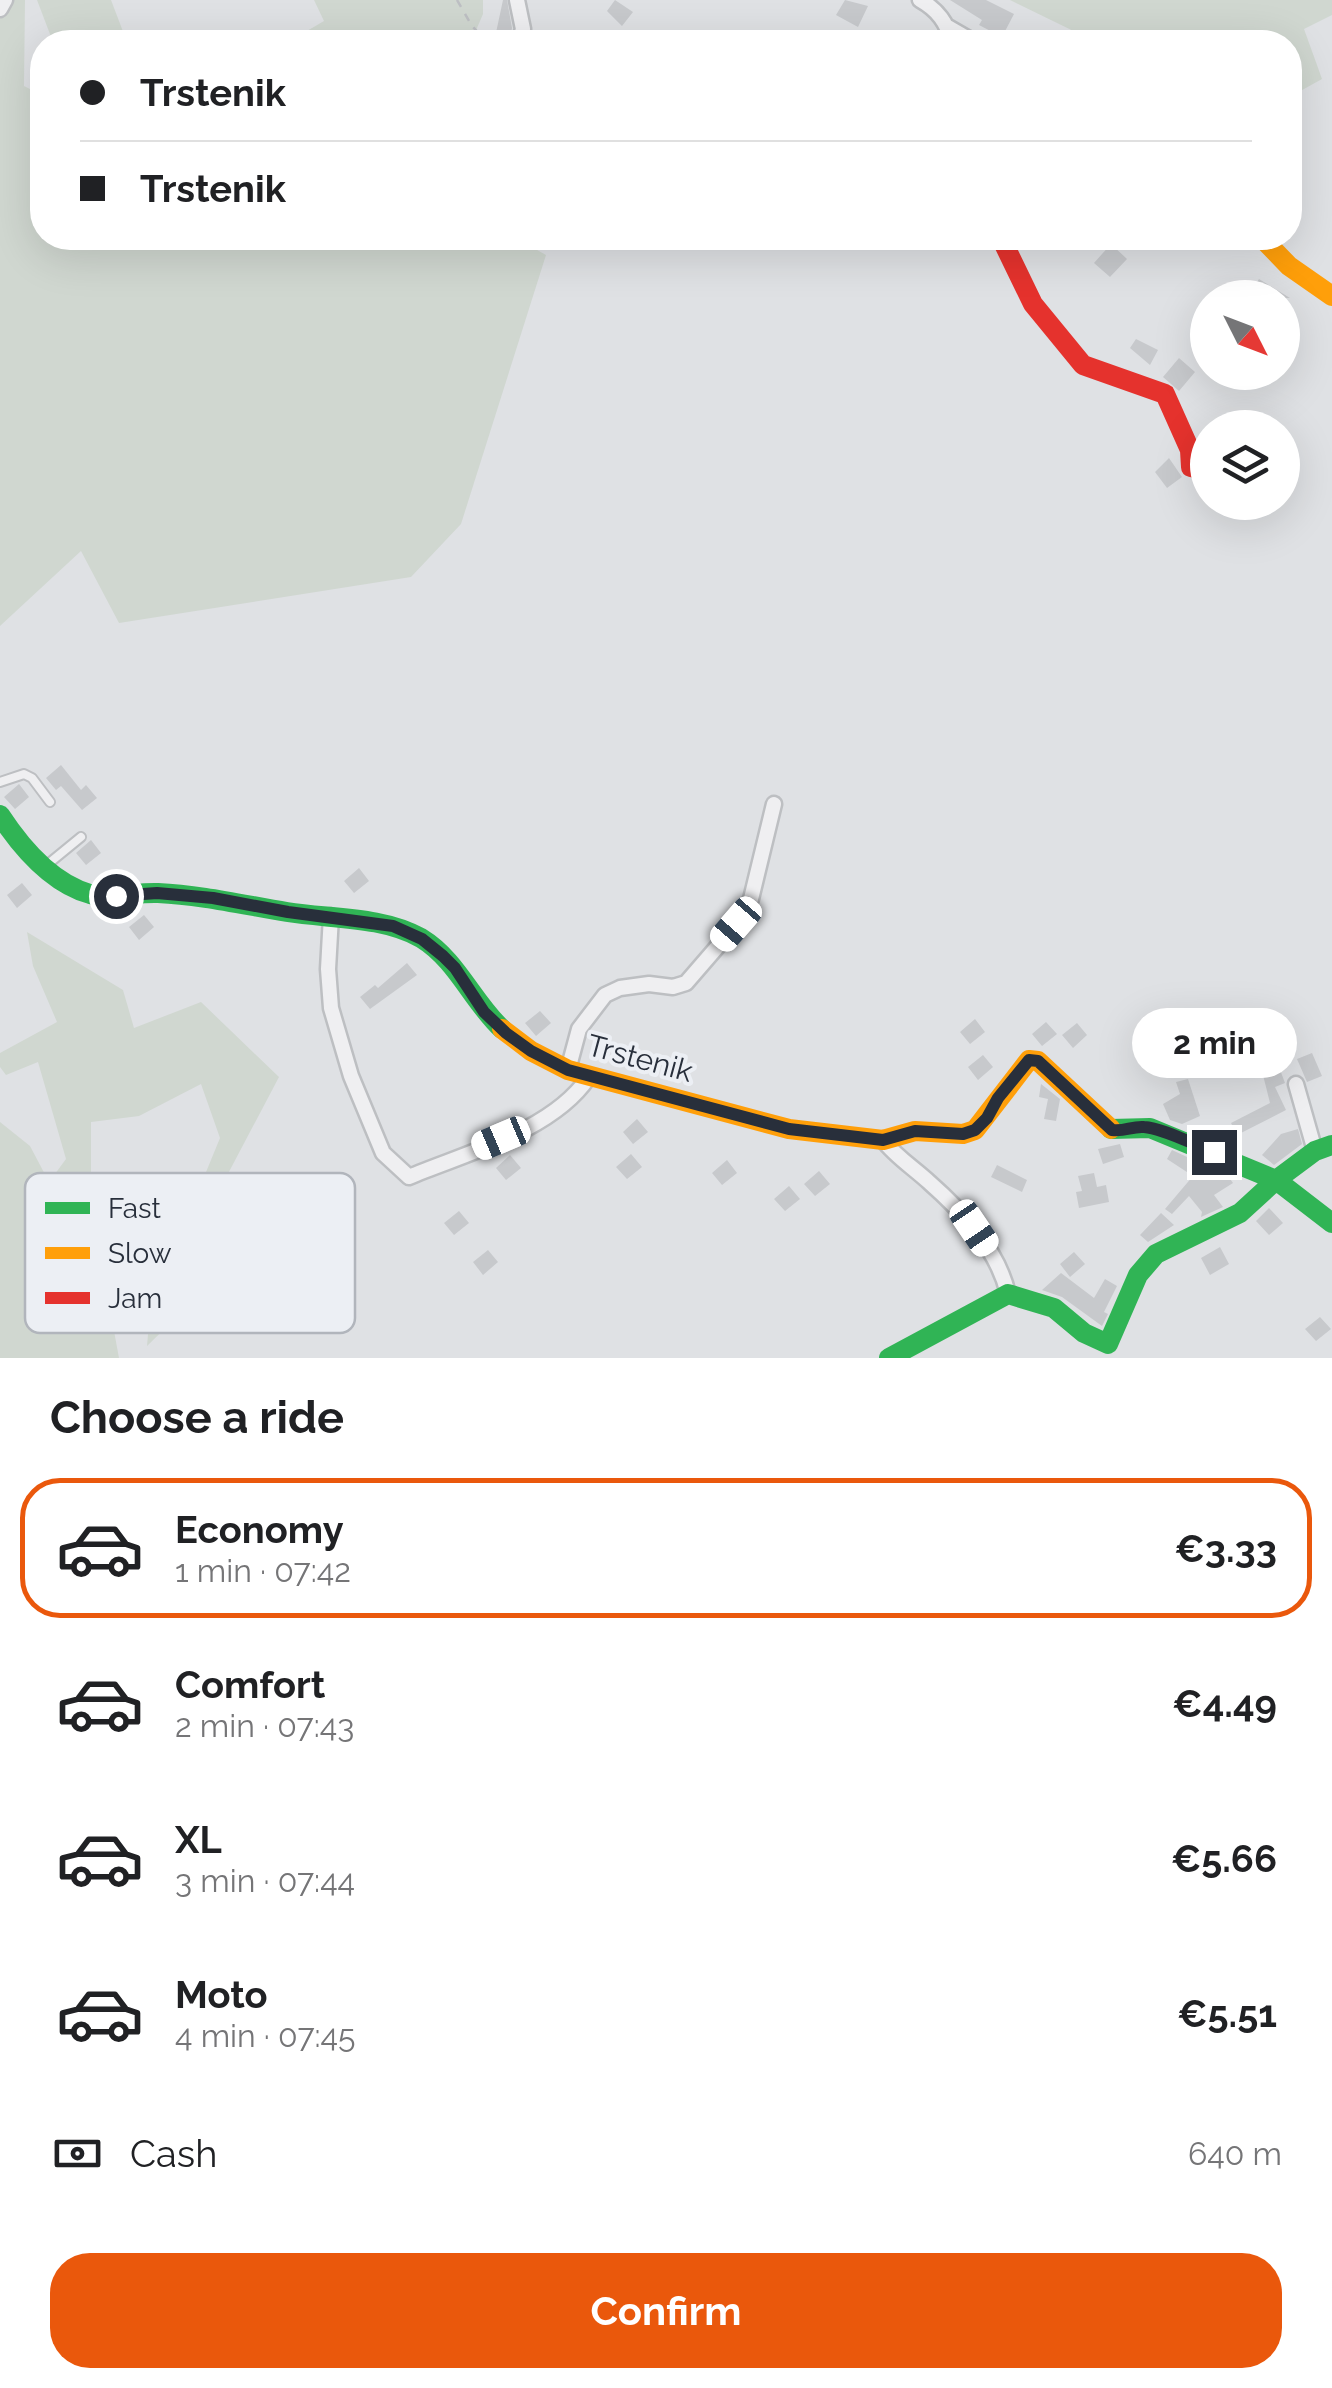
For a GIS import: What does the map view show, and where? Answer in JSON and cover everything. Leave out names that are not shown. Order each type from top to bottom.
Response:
[{"type":"street","points":[[0,8],[6,0]]},
{"type":"street","points":[[517,0],[523,30]]},
{"type":"street","points":[[920,0],[933,7],[947,30]]},
{"type":"street","points":[[1007,250],[1032,304],[1083,364],[1165,394],[1190,450]]},
{"type":"street","points":[[1274,250],[1289,266],[1332,296]]},
{"type":"street","points":[[331,916],[331,1008],[351,1076],[383,1153],[409,1177],[532,1126],[562,1107],[578,1074],[579,1030],[604,995],[620,988],[649,984],[673,988],[686,983],[736,924],[751,898],[774,804]]},
{"type":"street","name":"Trstenik","points":[[0,815],[23,850],[71,886],[93,895],[157,893],[213,898],[393,926],[422,939],[455,968],[484,1012],[506,1033],[531,1051],[578,1074],[789,1129],[883,1140],[915,1131],[963,1134],[975,1130],[1018,1070],[1029,1060],[1038,1061],[1112,1130],[1152,1128],[1214,1152],[1244,1170],[1276,1180],[1332,1223]]},
{"type":"street","points":[[889,1358],[1008,1294],[1054,1308],[1108,1351],[1129,1288],[1156,1254],[1175,1240],[1244,1211],[1276,1180],[1324,1148],[1296,1084]]},
{"type":"street","points":[[883,1140],[974,1228],[996,1262],[1008,1294]]},
{"type":"lane","points":[[0,782],[24,774],[32,778],[50,802]]},
{"type":"lane","points":[[45,867],[81,836]]},
{"type":"path","points":[[457,0],[476,30]]},
{"type":"shaded area","points":[[0,0],[25,0],[24,86],[30,89],[30,250],[537,250],[546,255],[461,524],[411,577],[119,623],[81,551],[0,626]]},
{"type":"shaded area","points":[[37,0],[111,0],[122,30],[48,30]]},
{"type":"shaded area","points":[[314,0],[483,0],[483,14],[476,30],[309,30],[324,21]]},
{"type":"shaded area","points":[[1010,0],[1332,0],[1332,15],[1304,29],[1322,79],[1302,90],[1302,30],[1071,30]]},
{"type":"shaded area","points":[[27,932],[123,990],[134,1028],[201,1002],[279,1077],[228,1173],[206,1173],[220,1138],[201,1084],[139,1116],[91,1122],[91,1173],[56,1173],[66,1159],[38,1062],[6,1075],[0,1067],[0,1053],[57,1022],[33,966]]},
{"type":"shaded area","points":[[0,1122],[30,1146],[44,1173],[25,1173],[25,1333],[114,1333],[119,1358],[0,1358]]},
{"type":"shaded area","points":[[148,1333],[160,1333],[147,1346]]},
{"type":"building","points":[[503,0],[507,0],[512,30],[497,30]]},
{"type":"building","points":[[615,0],[633,12],[622,26],[607,11]]},
{"type":"building","points":[[845,0],[868,6],[858,27],[836,15]]},
{"type":"building","points":[[950,0],[986,0],[1014,14],[1006,30],[989,30],[979,25],[982,20]]},
{"type":"building","points":[[1106,250],[1117,250],[1127,259],[1110,277],[1094,263]]},
{"type":"building","points":[[1136,339],[1158,350],[1150,365],[1130,348]]},
{"type":"building","points":[[1179,358],[1190,368],[1190,378],[1179,391],[1163,377]]},
{"type":"building","points":[[1169,458],[1182,477],[1167,488],[1155,472]]},
{"type":"building","points":[[61,765],[81,790],[86,785],[97,798],[82,810],[61,786],[56,790],[46,778]]},
{"type":"building","points":[[19,784],[29,797],[15,809],[4,797]]},
{"type":"building","points":[[91,840],[101,853],[86,865],[76,853]]},
{"type":"building","points":[[359,868],[369,881],[354,893],[344,881]]},
{"type":"building","points":[[22,883],[32,895],[17,908],[7,895]]},
{"type":"building","points":[[144,915],[154,927],[139,940],[129,927]]},
{"type":"building","points":[[407,963],[417,975],[370,1009],[360,997],[375,985],[378,988]]},
{"type":"building","points":[[540,1011],[551,1023],[536,1036],[525,1023]]},
{"type":"building","points":[[975,1019],[985,1032],[970,1044],[960,1032]]},
{"type":"building","points":[[1046,1022],[1057,1034],[1042,1046],[1032,1034]]},
{"type":"building","points":[[1077,1023],[1087,1035],[1073,1048],[1062,1035]]},
{"type":"building","points":[[1312,1053],[1322,1076],[1307,1082],[1297,1059]]},
{"type":"building","points":[[983,1055],[993,1067],[978,1080],[968,1067]]},
{"type":"building","points":[[1279,1067],[1285,1083],[1275,1087],[1286,1110],[1237,1135],[1231,1123],[1270,1103],[1262,1071]]},
{"type":"building","points":[[1188,1079],[1200,1116],[1182,1124],[1170,1120],[1163,1104],[1180,1094],[1176,1082]]},
{"type":"building","points":[[1041,1084],[1060,1099],[1056,1121],[1044,1119],[1048,1099],[1039,1097]]},
{"type":"building","points":[[637,1119],[648,1132],[633,1144],[623,1132]]},
{"type":"building","points":[[1298,1129],[1302,1144],[1274,1165],[1262,1155],[1281,1134]]},
{"type":"building","points":[[1120,1144],[1124,1157],[1103,1164],[1098,1149]]},
{"type":"building","points":[[1172,1150],[1228,1176],[1233,1183],[1214,1195],[1223,1207],[1201,1217],[1202,1212],[1189,1196],[1172,1214],[1165,1209],[1193,1176],[1167,1159]]},
{"type":"building","points":[[631,1154],[642,1167],[627,1179],[616,1167]]},
{"type":"building","points":[[510,1155],[521,1168],[506,1180],[496,1168]]},
{"type":"building","points":[[727,1160],[737,1173],[722,1185],[712,1173]]},
{"type":"building","points":[[997,1165],[1027,1180],[1022,1192],[991,1177]]},
{"type":"building","points":[[819,1171],[830,1184],[815,1196],[804,1184]]},
{"type":"building","points":[[1094,1173],[1097,1187],[1106,1185],[1109,1202],[1079,1208],[1076,1192],[1082,1191],[1078,1176]]},
{"type":"building","points":[[789,1186],[800,1199],[785,1211],[774,1199]]},
{"type":"building","points":[[1269,1208],[1283,1223],[1269,1235],[1256,1221]]},
{"type":"building","points":[[459,1211],[469,1223],[454,1235],[444,1223]]},
{"type":"building","points":[[1161,1213],[1174,1225],[1148,1242],[1140,1235]]},
{"type":"building","points":[[1220,1247],[1229,1264],[1210,1275],[1201,1258]]},
{"type":"building","points":[[488,1250],[498,1262],[483,1275],[473,1262]]},
{"type":"building","points":[[1074,1252],[1085,1264],[1070,1277],[1060,1264]]},
{"type":"building","points":[[1061,1273],[1094,1298],[1105,1279],[1117,1286],[1104,1312],[1108,1314],[1102,1326],[1062,1297],[1042,1290]]},
{"type":"building","points":[[1320,1317],[1331,1329],[1316,1341],[1305,1329]]},
{"type":"traffic: fast","points":[[0,815],[50,873],[90,894],[191,896],[373,922],[406,931],[445,958],[502,1029]]},
{"type":"traffic: fast","points":[[1111,1129],[1150,1128],[1276,1180],[1315,1151],[1332,1145]]},
{"type":"traffic: fast","points":[[889,1358],[1008,1294],[1054,1308],[1084,1333],[1108,1344],[1138,1275],[1156,1254],[1240,1213],[1276,1180],[1332,1223]]},
{"type":"traffic: slow","points":[[1274,250],[1289,266],[1332,296]]},
{"type":"traffic: slow","points":[[502,1029],[531,1051],[568,1070],[789,1129],[883,1140],[915,1131],[963,1134],[975,1130],[1029,1060],[1038,1061],[1111,1129]]},
{"type":"traffic: jam","points":[[1007,250],[1033,304],[1083,365],[1165,394],[1190,450]]},
{"type":"route","points":[[116,896],[157,893],[213,898],[393,926],[422,939],[443,956],[484,1012],[506,1033],[568,1070],[789,1129],[883,1140],[915,1131],[963,1134],[975,1130],[987,1118],[1018,1070],[1029,1060],[1046,1067],[1112,1130],[1152,1128],[1214,1152]]}]
